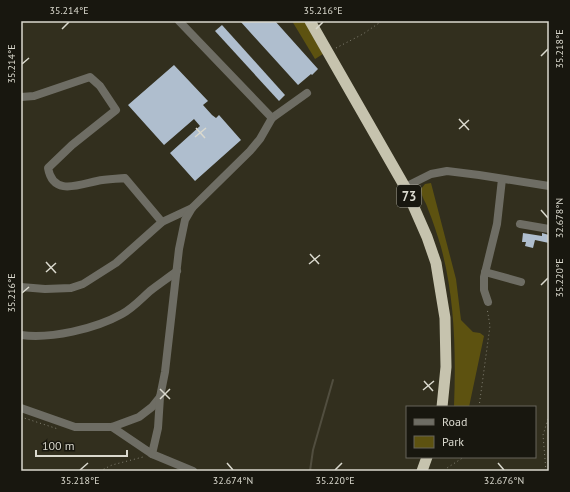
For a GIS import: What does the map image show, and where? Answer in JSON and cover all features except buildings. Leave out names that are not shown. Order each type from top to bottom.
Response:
[{"type":"highway","name":"73","points":[[310,21],[405,187],[427,237],[436,263],[445,318],[446,344],[446,367],[441,406]]},
{"type":"highway","points":[[422,471],[426,458]]},
{"type":"highway","points":[[428,471],[432,458]]},
{"type":"street","points":[[179,21],[272,118]]},
{"type":"street","points":[[21,97],[34,96],[90,78],[100,86],[116,110],[72,145],[48,168],[50,175],[56,184],[68,187],[86,185],[97,181],[125,178],[162,222]]},
{"type":"street","points":[[152,454],[158,428],[160,397],[165,372],[177,271],[185,220],[192,208],[250,151],[260,139],[272,118],[308,93]]},
{"type":"street","points":[[405,187],[431,174],[447,171],[549,186]]},
{"type":"street","points":[[488,302],[484,286],[485,272],[497,224],[502,179]]},
{"type":"street","points":[[21,287],[45,289],[72,288],[83,284],[116,263],[162,222],[192,208]]},
{"type":"street","points":[[520,224],[549,229]]},
{"type":"street","points":[[21,335],[32,336],[59,334],[102,323],[122,314],[177,271]]},
{"type":"street","points":[[485,272],[521,282]]},
{"type":"street","points":[[21,408],[75,427],[112,427],[139,417],[152,407],[160,397]]},
{"type":"street","points":[[112,427],[152,454],[193,471]]},
{"type":"path","points":[[328,52],[363,34],[382,21]]},
{"type":"path","points":[[479,406],[490,326],[487,309],[488,302]]},
{"type":"path","points":[[546,471],[543,435],[549,416]]},
{"type":"path","points":[[100,471],[112,465],[152,454]]},
{"type":"path","points":[[449,471],[447,468],[462,458]]},
{"type":"green space","points":[[292,21],[304,21],[323,54],[315,59]]},
{"type":"green space","points":[[431,183],[456,279],[461,320],[473,332],[480,333],[484,336],[469,406],[454,406],[455,367],[452,306],[446,267],[441,247],[432,218],[421,192],[421,189],[425,184]]},
{"type":"waterway","points":[[310,471],[313,450],[333,380]]}]
